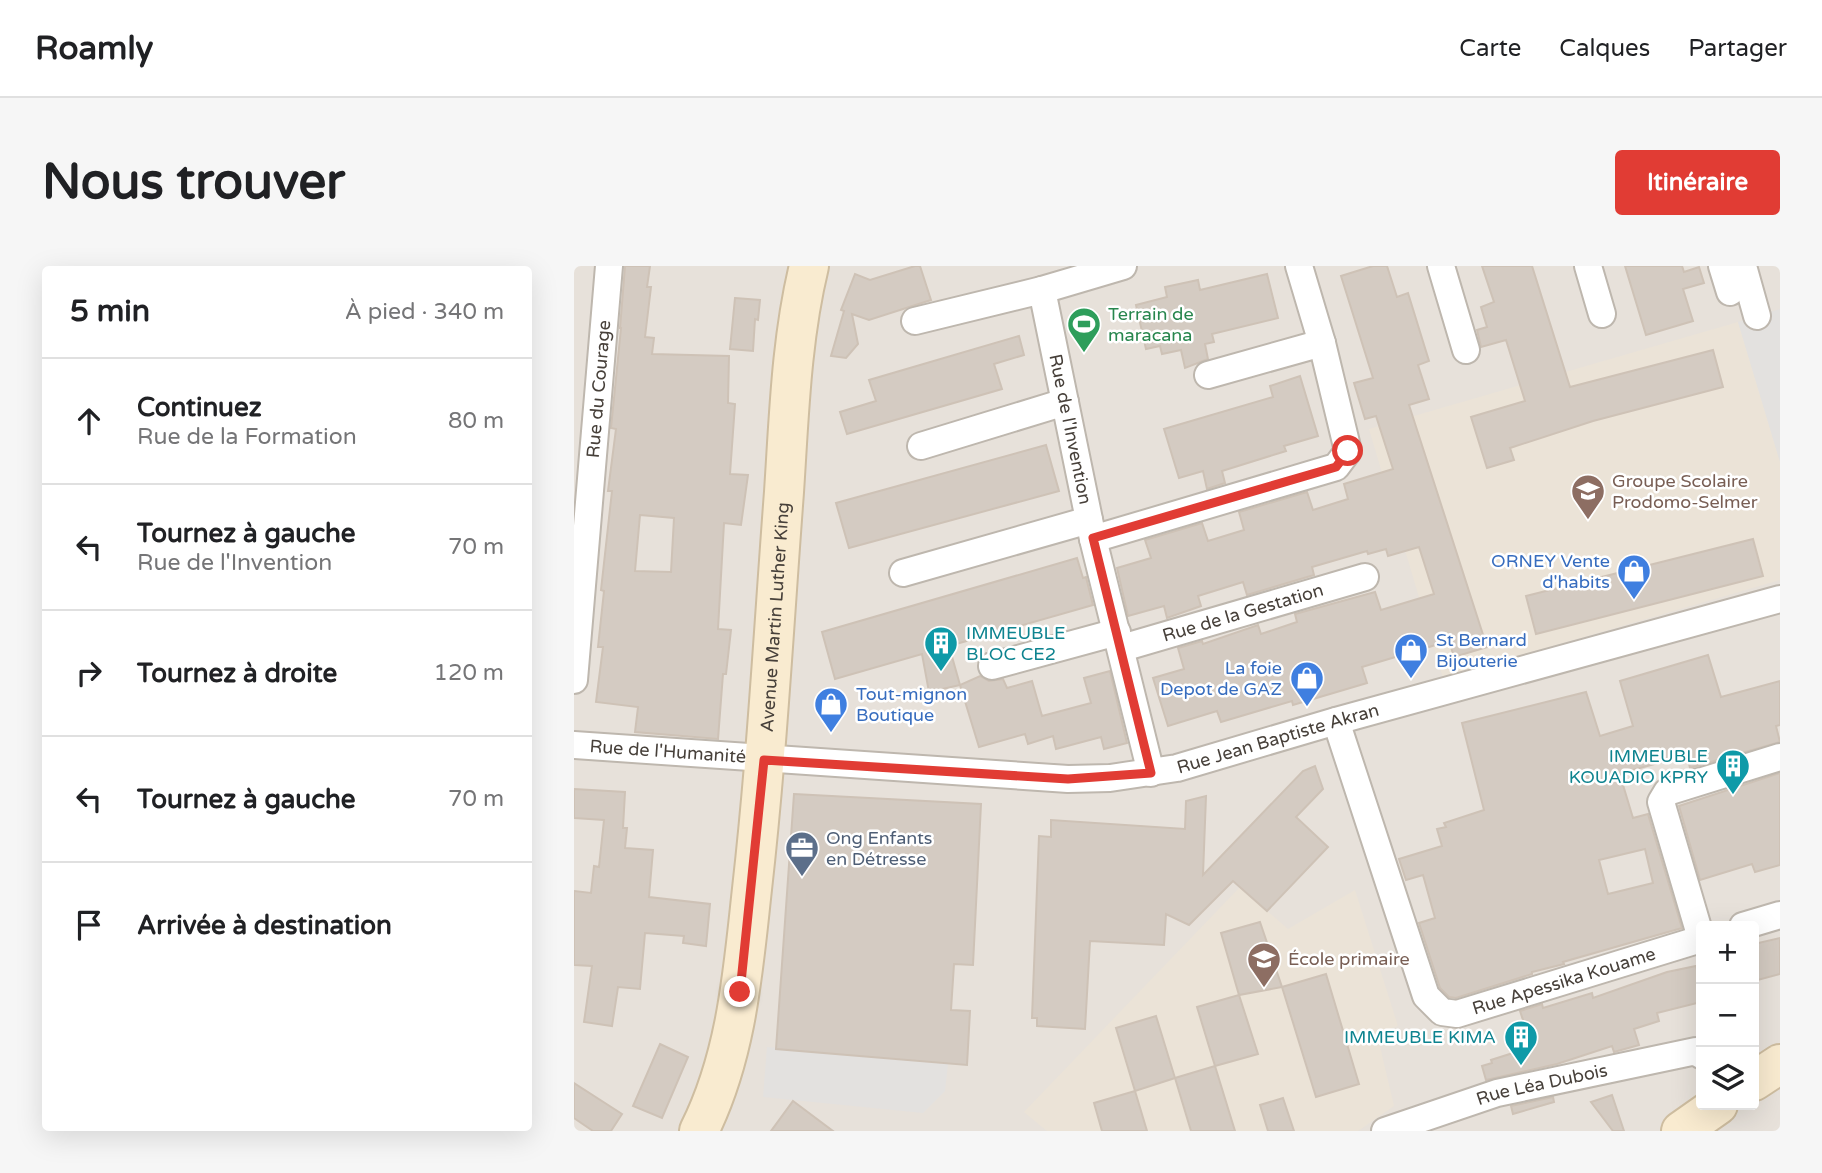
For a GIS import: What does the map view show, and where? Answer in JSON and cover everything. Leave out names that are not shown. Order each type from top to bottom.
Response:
[{"type":"street","name":"Rue du Courage","points":[[574,680],[585,410],[609,266]]},
{"type":"street","name":"Avenue Martin Luther King","points":[[699,1131],[723,1072],[740,992],[764,760],[795,336],[809,266]]},
{"type":"street","points":[[915,321],[1042,290],[1122,266]]},
{"type":"street","points":[[903,572],[1091,529],[1336,467],[1348,451],[1322,343],[1299,266]]},
{"type":"street","points":[[1441,266],[1466,350]]},
{"type":"street","points":[[1588,266],[1602,314]]},
{"type":"street","points":[[1722,266],[1730,292]]},
{"type":"street","points":[[1742,266],[1757,316]]},
{"type":"street","name":"Rue de l'Invention","points":[[1042,290],[1091,529],[1151,773]]},
{"type":"street","points":[[1208,374],[1322,343]]},
{"type":"street","points":[[921,446],[1065,402]]},
{"type":"street","name":"Rue de la Gestation","points":[[992,666],[1119,640],[1365,577]]},
{"type":"street","name":"Rue Jean Baptiste Akran","points":[[764,760],[1068,779],[1151,773],[1177,768],[1780,599]]},
{"type":"street","name":"Rue Apessika Kouame","points":[[1336,722],[1426,996],[1442,1012],[1457,1014],[1696,940]]},
{"type":"street","name":"Rue de l'Humanité","points":[[574,745],[764,760]]},
{"type":"street","points":[[1696,921],[1661,802],[1662,797],[1667,792],[1780,757]]},
{"type":"street","points":[[1759,921],[1780,915]]},
{"type":"street","name":"Rue Léa Dubois","points":[[1385,1131],[1497,1093],[1696,1051]]},
{"type":"street","points":[[1759,1078],[1780,1064]]},
{"type":"street","points":[[1681,1131],[1711,1110]]},
{"type":"shaded area","points":[[574,266],[1780,266],[1780,1131],[574,1131]]},
{"type":"shaded area","points":[[1780,309],[1780,462],[1738,322]]},
{"type":"shaded area","name":"Groupe Scolaire Prodomo-Selmer","points":[[1738,322],[1780,462],[1780,580],[1443,678],[1369,429]]},
{"type":"shaded area","name":"École primaire","points":[[1240,887],[1288,929],[1355,890],[1398,1026],[1377,1034],[1394,1106],[1358,1131],[1047,1131],[1024,1112]]},
{"type":"shaded area","points":[[767,1047],[948,1064],[945,1091],[923,1113],[763,1097]]},
{"type":"building","points":[[625,266],[650,266],[647,287],[651,287],[645,337],[654,338],[652,354],[729,356],[728,403],[735,404],[730,474],[748,475],[741,525],[724,523],[718,629],[731,630],[726,674],[723,674],[718,739],[635,732],[638,707],[596,702],[603,647],[598,647],[604,591],[601,590],[612,491],[608,491],[616,429],[611,428]],"holes":[[[640,515],[674,518],[671,572],[635,571]]]},
{"type":"building","points":[[920,266],[931,300],[869,320],[852,314],[858,344],[846,358],[831,356],[844,311],[841,310],[855,274],[870,280]]},
{"type":"building","points":[[1373,266],[1387,266],[1397,297],[1408,293],[1429,361],[1418,365],[1429,399],[1409,405],[1487,647],[1454,657],[1449,641],[1362,667],[1367,683],[1293,705],[1292,701],[1221,722],[1217,711],[1168,726],[1153,678],[1184,669],[1178,648],[1202,641],[1203,644],[1258,625],[1261,634],[1297,622],[1295,614],[1375,592],[1381,610],[1434,594],[1419,547],[1388,556],[1386,549],[1368,554],[1367,551],[1312,567],[1314,575],[1247,595],[1243,582],[1198,596],[1201,606],[1167,618],[1164,606],[1128,616],[1117,568],[1151,558],[1145,540],[1202,523],[1208,541],[1244,530],[1239,512],[1307,492],[1313,510],[1348,499],[1344,484],[1393,469],[1376,416],[1365,419],[1354,383],[1373,378],[1341,276]]},
{"type":"building","points":[[1482,266],[1532,266],[1570,387],[1713,350],[1723,387],[1593,421],[1510,448],[1514,460],[1487,468],[1471,417],[1525,401],[1506,340],[1481,347],[1477,330],[1487,327],[1481,307],[1494,302]]},
{"type":"building","points":[[1625,266],[1682,266],[1684,272],[1699,267],[1704,283],[1683,289],[1693,321],[1646,335]]},
{"type":"building","points":[[1267,274],[1278,318],[1212,334],[1214,342],[1205,344],[1208,359],[1185,368],[1181,350],[1162,354],[1160,346],[1146,349],[1136,305],[1167,297],[1165,287],[1198,280],[1200,290]]},
{"type":"building","points":[[735,298],[760,300],[758,320],[755,319],[753,351],[730,349]]},
{"type":"building","points":[[1019,336],[1024,355],[994,364],[1002,389],[847,434],[840,412],[876,401],[869,380]]},
{"type":"building","points":[[1300,376],[1318,436],[1284,446],[1286,451],[1222,471],[1225,483],[1207,489],[1203,471],[1179,478],[1164,429],[1273,397],[1270,386]]},
{"type":"building","points":[[1046,445],[1059,491],[849,548],[836,503]]},
{"type":"building","points":[[1753,539],[1763,576],[1536,634],[1526,596]]},
{"type":"building","points":[[1077,558],[1083,578],[1086,577],[1093,605],[949,646],[960,685],[929,692],[922,654],[835,679],[822,632]]},
{"type":"building","points":[[1708,655],[1721,697],[1780,681],[1780,725],[1776,726],[1780,742],[1690,768],[1687,755],[1620,775],[1633,818],[1648,814],[1682,928],[1563,962],[1564,964],[1456,998],[1449,997],[1440,988],[1419,923],[1435,918],[1423,875],[1406,880],[1399,859],[1442,846],[1437,829],[1446,827],[1444,823],[1484,810],[1462,723],[1586,692],[1600,736],[1633,726],[1620,681]],"holes":[[[1645,849],[1653,883],[1608,894],[1599,860]]]},
{"type":"building","points":[[1110,671],[1127,743],[1104,749],[1101,737],[1056,749],[1053,736],[1028,744],[1025,734],[979,747],[960,685],[980,676],[989,681],[1003,679],[1007,688],[1032,681],[1042,716],[1091,703],[1084,678]]},
{"type":"building","points":[[1315,766],[1323,789],[1296,817],[1328,847],[1267,911],[1233,881],[1189,925],[1166,914],[1164,945],[1090,941],[1085,1029],[1037,1026],[1037,1018],[1032,1018],[1039,836],[1051,837],[1051,820],[1185,829],[1186,801],[1206,796],[1203,875],[1303,771]]},
{"type":"building","points":[[1780,773],[1780,865],[1755,872],[1752,864],[1700,880],[1679,806]]},
{"type":"building","points":[[574,789],[625,792],[625,848],[653,850],[649,897],[710,904],[706,946],[683,943],[684,936],[645,933],[640,989],[618,987],[612,1026],[584,1022],[592,966],[574,965],[574,891],[591,893],[594,866],[599,867],[604,820],[574,818]]},
{"type":"building","points":[[794,794],[981,804],[973,965],[954,964],[951,1010],[970,1011],[967,1065],[776,1049]]},
{"type":"building","points":[[1260,922],[1282,987],[1239,995],[1221,933]]},
{"type":"building","points":[[1780,938],[1780,974],[1759,980],[1759,943]]},
{"type":"building","points":[[1696,966],[1696,1003],[1657,1013],[1659,1021],[1634,1029],[1639,1045],[1614,1052],[1612,1046],[1557,1064],[1486,1080],[1482,1066],[1492,1063],[1491,1060],[1532,1047],[1520,1011],[1542,1004],[1543,1008],[1592,993],[1593,998],[1667,972]]},
{"type":"building","points":[[1326,974],[1359,1084],[1316,1097],[1282,987]]},
{"type":"building","points":[[1239,995],[1258,1054],[1215,1066],[1197,1007]]},
{"type":"building","points":[[1156,1016],[1175,1078],[1135,1091],[1116,1028]]},
{"type":"building","points":[[660,1044],[688,1057],[662,1118],[633,1106]]},
{"type":"building","points":[[1215,1066],[1235,1131],[1191,1131],[1175,1078]]},
{"type":"building","points":[[574,1083],[622,1114],[611,1131],[593,1131],[574,1118]]},
{"type":"building","points":[[1135,1091],[1147,1131],[1102,1131],[1094,1103]]},
{"type":"building","points":[[1612,1095],[1624,1131],[1613,1131],[1591,1102]]},
{"type":"building","points":[[1553,1097],[1554,1102],[1513,1114],[1511,1106]]},
{"type":"building","points":[[1283,1098],[1294,1131],[1268,1131],[1260,1105]]},
{"type":"building","points":[[793,1101],[833,1131],[771,1131]]},
{"type":"place","name":"Terrain de maracana","points":[[1084,354]]},
{"type":"place","name":"Groupe Scolaire Prodomo-Selmer","points":[[1588,521]]},
{"type":"place","name":"ORNEY Vente d'habits","points":[[1634,601]]},
{"type":"place","name":"IMMEUBLE BLOC CE2","points":[[941,673]]},
{"type":"place","name":"St Bernard Bijouterie","points":[[1411,680]]},
{"type":"place","name":"La foie Depot de GAZ","points":[[1307,708]]},
{"type":"place","name":"Tout-mignon Boutique","points":[[831,734]]},
{"type":"place","name":"IMMEUBLE KOUADIO KPRY","points":[[1733,796]]},
{"type":"place","name":"Ong Enfants en Détresse","points":[[802,878]]},
{"type":"place","name":"École primaire","points":[[1264,989]]},
{"type":"place","name":"IMMEUBLE KIMA","points":[[1521,1067]]},
{"type":"route","points":[[740,992],[764,760],[1068,779],[1151,773],[1093,538],[1336,467],[1348,451]]}]
